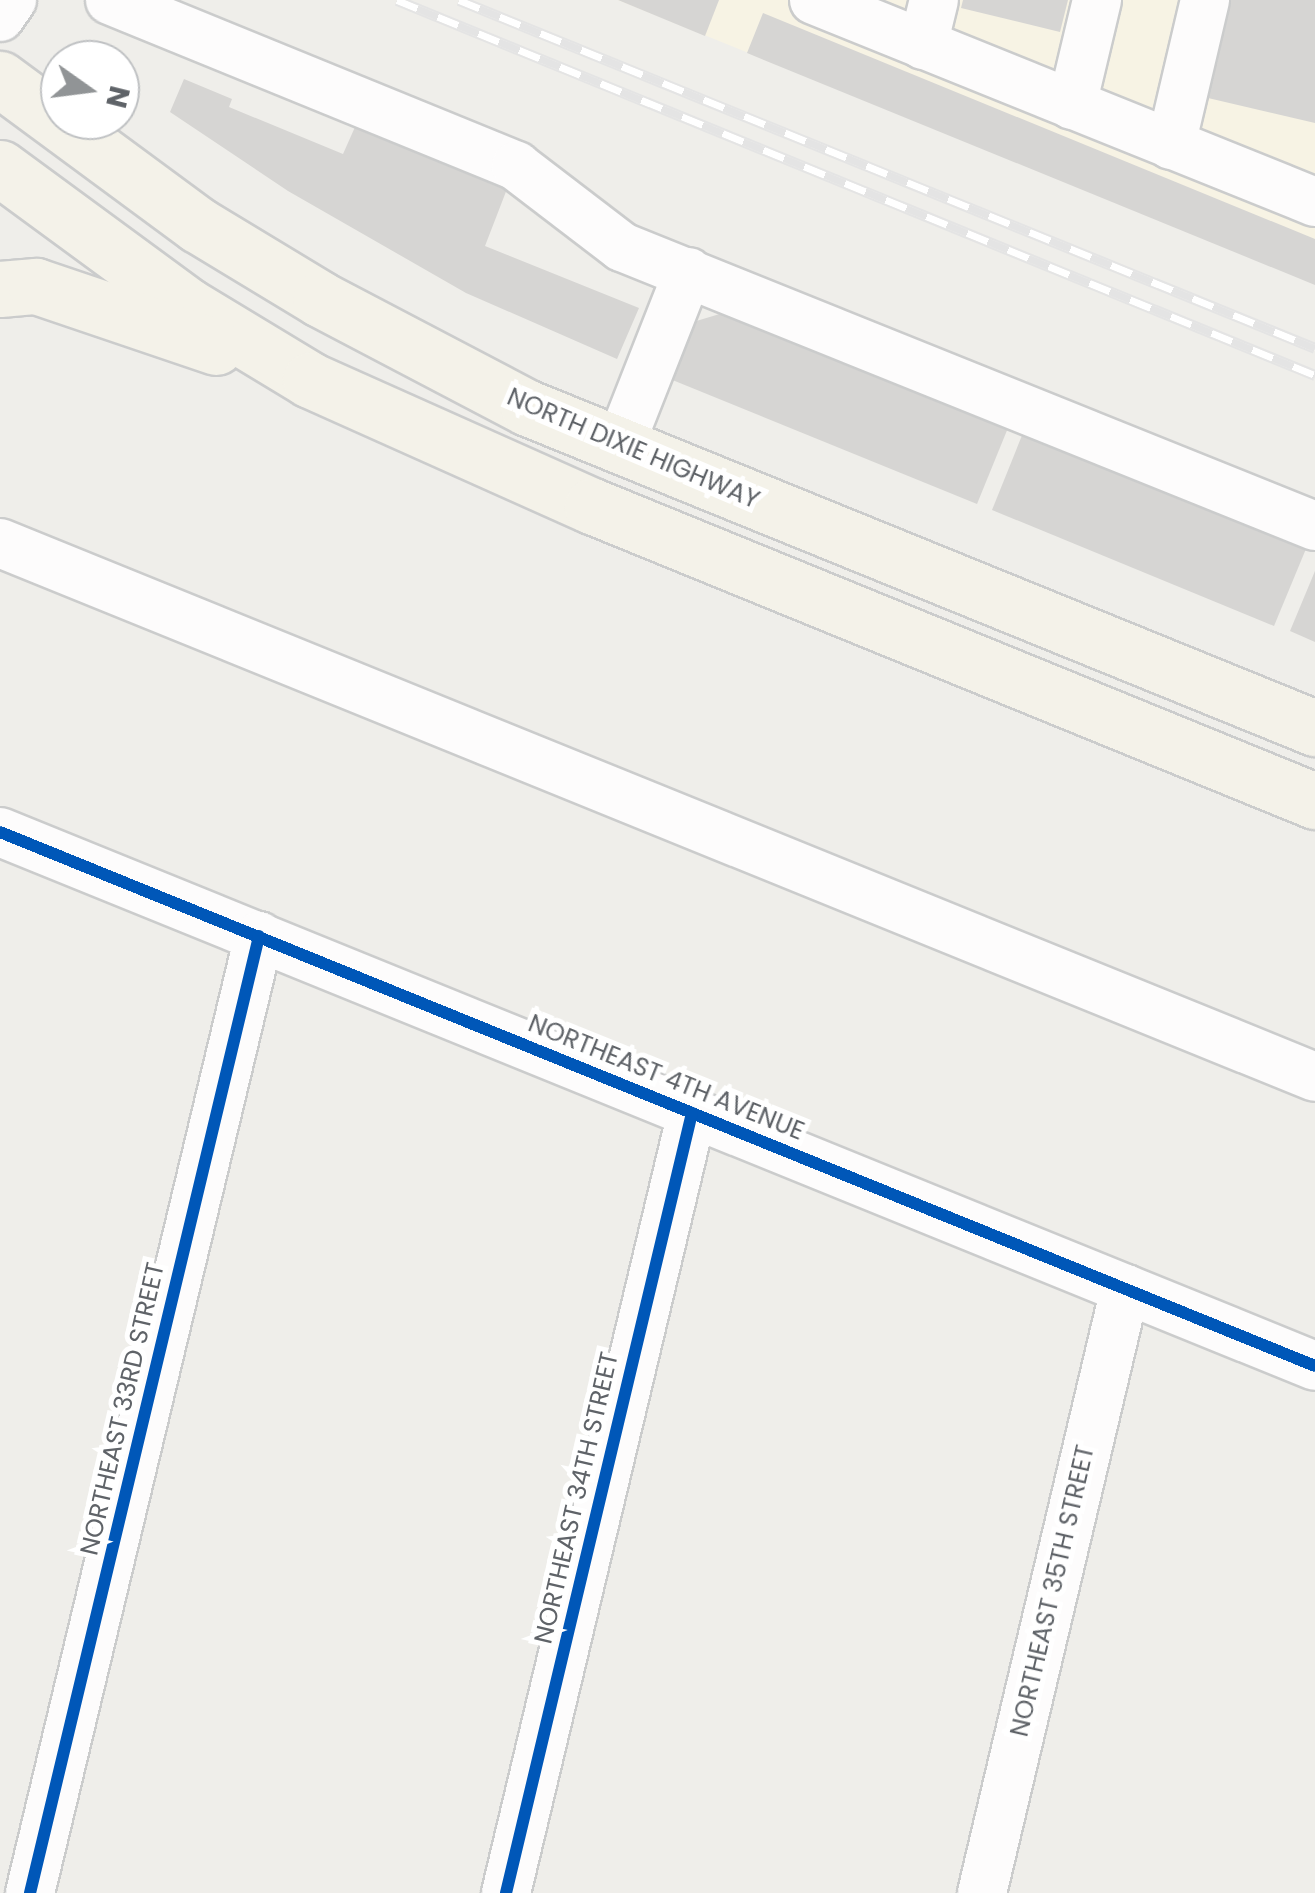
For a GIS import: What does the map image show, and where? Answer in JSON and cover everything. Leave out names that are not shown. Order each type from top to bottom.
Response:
[{"type":"main road","name":"NORTH DIXIE HIGHWAY","points":[[0,79],[198,225],[320,299],[528,408],[1315,728]]},
{"type":"main road","points":[[0,168],[188,306],[310,380]]},
{"type":"main road","points":[[0,289],[36,286],[310,380],[592,506],[1315,800]]},
{"type":"street","points":[[0,18],[12,0]]},
{"type":"street","points":[[110,0],[516,166],[622,247],[1315,526]]},
{"type":"street","points":[[814,0],[929,22],[1072,105],[1315,202]]},
{"type":"street","points":[[1072,105],[1097,0]]},
{"type":"street","points":[[1171,145],[1205,0]]},
{"type":"street","points":[[620,445],[688,272]]},
{"type":"street","points":[[0,543],[1315,1078]]},
{"type":"street","name":"NORTHEAST 4TH AVENUE","points":[[0,832],[1315,1366]]},
{"type":"street","name":"NORTHEAST 33RD STREET","points":[[30,1893],[258,936]]},
{"type":"street","name":"NORTHEAST 34TH STREET","points":[[506,1893],[692,1112]]},
{"type":"street","name":"NORTHEAST 35TH STREET","points":[[982,1893],[1126,1289]]},
{"type":"shaded area","points":[[618,0],[1315,0],[1315,283]]},
{"type":"building","points":[[618,0],[719,0],[705,36]]},
{"type":"building","points":[[963,0],[1068,0],[1060,32],[961,8]]},
{"type":"building","points":[[1231,0],[1315,0],[1315,123],[1208,98]]},
{"type":"building","points":[[763,13],[1315,239],[1315,285],[747,53]]},
{"type":"building","points":[[184,79],[232,99],[229,107],[343,154],[355,127],[507,189],[485,246],[639,308],[617,359],[466,293],[288,191],[170,112]]},
{"type":"building","points":[[733,310],[1010,423],[977,504],[670,379],[693,322]]},
{"type":"building","points":[[1025,428],[1308,544],[1274,626],[992,510]]},
{"type":"building","points":[[1315,571],[1315,642],[1290,631]]},
{"type":"railway","points":[[397,0],[1315,375]]},
{"type":"railway","points":[[459,0],[1315,348]]},
{"type":"cycle path","points":[[0,832],[1315,1366]]},
{"type":"cycle path","points":[[30,1893],[259,936]]},
{"type":"cycle path","points":[[506,1893],[692,1113]]}]
